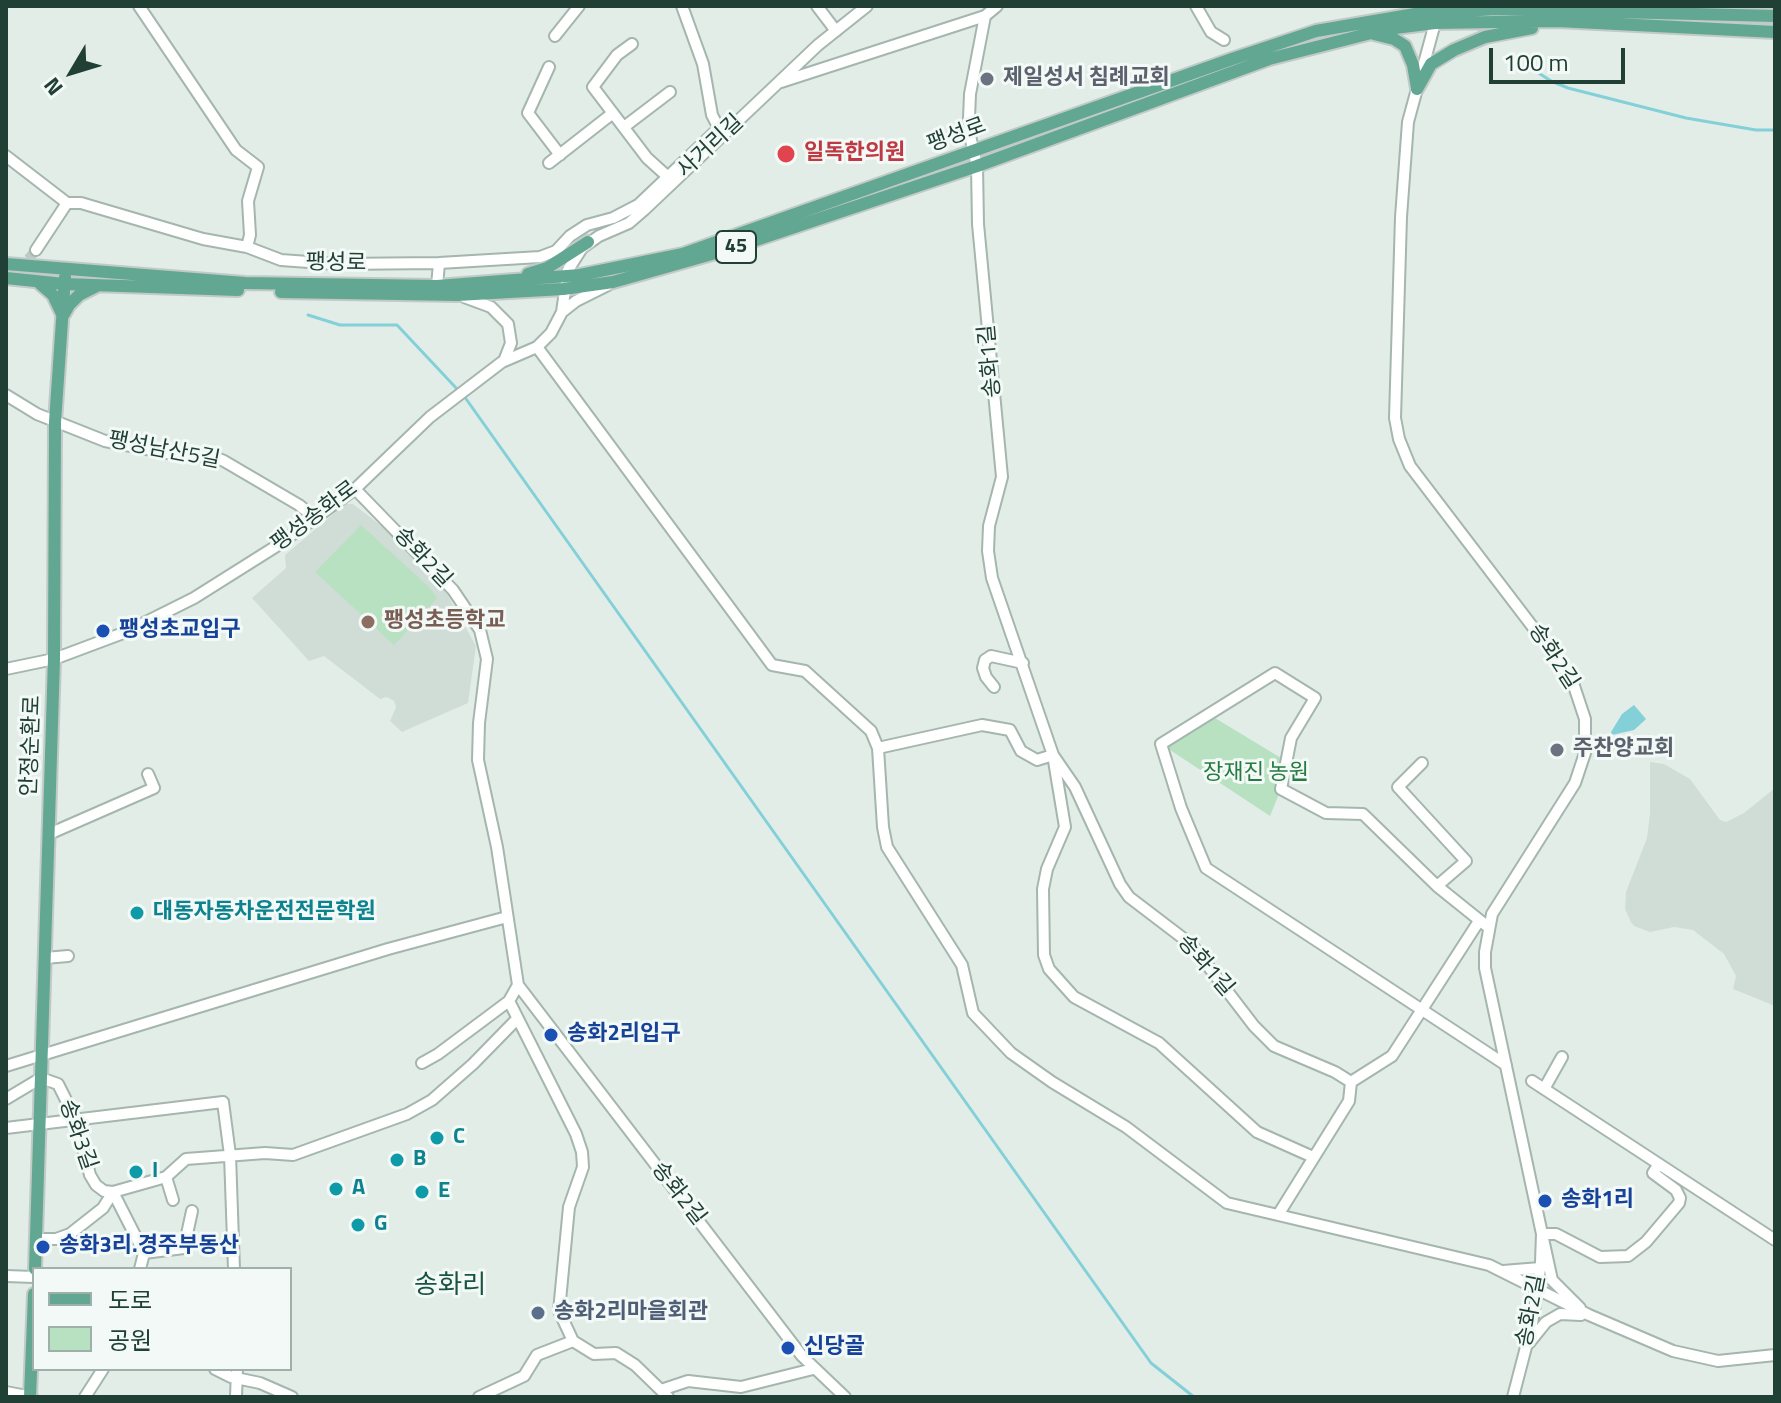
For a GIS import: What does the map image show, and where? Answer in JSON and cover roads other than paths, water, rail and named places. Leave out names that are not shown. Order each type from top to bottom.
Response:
[{"type":"main road","points":[[1381,6],[1372,27],[1405,46],[1413,65],[1417,89]]},
{"type":"main road","name":"팽성로","points":[[6,264],[245,283],[437,286],[515,279],[565,283],[683,254],[1316,31],[1531,9],[1775,16]]},
{"type":"main road","name":"팽성로","points":[[1435,18],[1774,33]]},
{"type":"main road","points":[[1417,89],[1431,64],[1465,45],[1512,31],[1577,22]]},
{"type":"main road","name":"팽성로","points":[[7,282],[457,295],[565,283],[613,282],[726,250],[977,166],[1269,59],[1372,27]]},
{"type":"main road","points":[[515,279],[547,268],[588,242]]},
{"type":"main road","name":"안정순환로","points":[[35,1267],[54,659],[55,422],[65,268]]},
{"type":"main road","points":[[35,281],[53,295],[63,317]]},
{"type":"main road","points":[[63,317],[69,305],[83,292],[102,285]]},
{"type":"main road","points":[[31,1397],[32,1363]]},
{"type":"street","points":[[139,6],[236,150],[258,167],[248,201],[250,235],[247,247]]},
{"type":"street","points":[[555,36],[579,6]]},
{"type":"street","points":[[6,156],[67,203],[81,203],[203,239],[247,247],[281,260],[336,264],[439,263],[551,254],[579,229],[627,212],[721,132],[712,115],[703,64],[682,6]]},
{"type":"street","points":[[817,6],[836,31]]},
{"type":"street","name":"사거리길","points":[[588,242],[629,223],[721,132],[867,6]]},
{"type":"street","points":[[778,83],[985,16],[997,6]]},
{"type":"street","points":[[1196,6],[1211,32],[1224,40]]},
{"type":"street","points":[[1421,6],[1435,18]]},
{"type":"street","name":"송화1길","points":[[985,16],[970,94],[970,136],[977,166],[978,224],[1002,477],[989,526],[988,551],[992,578],[1053,755],[1075,787],[1129,897],[1192,945],[1254,1026],[1274,1046],[1351,1082]]},
{"type":"street","name":"송화2길","points":[[1435,18],[1408,122],[1401,217],[1395,418],[1399,439],[1410,466],[1561,664],[1573,683],[1585,719],[1585,753],[1575,783],[1484,924],[1485,968],[1542,1234],[1537,1291],[1513,1397]]},
{"type":"street","points":[[632,44],[617,55],[593,87],[647,158],[668,177]]},
{"type":"street","points":[[549,67],[528,113],[560,155]]},
{"type":"street","points":[[624,127],[670,92]]},
{"type":"street","points":[[549,163],[613,113]]},
{"type":"street","points":[[36,250],[67,203]]},
{"type":"street","points":[[588,242],[576,254],[565,283],[562,312],[551,333],[537,347],[772,665],[805,671],[871,731],[878,748],[887,847],[962,965],[973,1013],[1011,1053],[1126,1127],[1227,1203],[1489,1265],[1537,1291],[1673,1351],[1704,1359],[1735,1360],[1775,1355]]},
{"type":"street","points":[[437,286],[439,263]]},
{"type":"street","points":[[562,312],[613,282]]},
{"type":"street","points":[[457,295],[491,307],[508,324],[511,343],[507,358],[502,362]]},
{"type":"street","name":"팽성송화로","points":[[6,669],[54,659],[126,632],[194,598],[275,547],[355,489],[430,417],[502,362],[537,347]]},
{"type":"street","name":"팽성남산5길","points":[[6,395],[55,422],[105,441],[162,452],[214,457],[280,493],[315,518]]},
{"type":"street","name":"송화2길","points":[[355,489],[453,590],[480,630],[487,659],[478,760],[497,847],[518,985],[813,1369],[845,1397]]},
{"type":"street","points":[[994,687],[983,668],[985,660],[991,656],[1023,663]]},
{"type":"street","points":[[1278,1215],[1349,1101],[1351,1082],[1392,1056],[1423,1011],[1484,924],[1437,886],[1363,814],[1326,813],[1281,789],[1291,738],[1315,698],[1275,673],[1161,744],[1181,808],[1206,868],[1423,1011],[1506,1065]]},
{"type":"street","points":[[878,748],[982,725],[1010,730],[1021,751],[1037,760],[1053,755],[1065,827],[1047,869],[1043,889],[1044,955],[1049,969],[1074,997],[1159,1043],[1257,1132],[1313,1157]]},
{"type":"street","points":[[1422,763],[1398,787],[1466,861],[1437,886]]},
{"type":"street","points":[[49,834],[154,788],[148,774]]},
{"type":"street","points":[[6,1066],[388,949],[507,917]]},
{"type":"street","points":[[45,958],[68,956]]},
{"type":"street","points":[[422,1063],[509,1001],[518,985]]},
{"type":"street","points":[[509,1001],[576,1134],[582,1152],[583,1167],[569,1207],[559,1311],[573,1341],[594,1354],[616,1353],[635,1365],[664,1393],[688,1381],[741,1387],[813,1369]]},
{"type":"street","name":"송화3길","points":[[41,1078],[58,1084],[76,1120],[90,1175],[104,1191],[113,1192],[166,1177],[186,1159],[293,1155],[407,1114],[432,1100],[517,1019]]},
{"type":"street","points":[[1544,1089],[1562,1057]]},
{"type":"street","points":[[6,1099],[41,1078]]},
{"type":"street","points":[[1532,1081],[1775,1240]]},
{"type":"street","points":[[6,1128],[223,1102],[230,1155],[234,1267]]},
{"type":"street","points":[[1589,1315],[1552,1280],[1542,1234],[1556,1234],[1600,1257],[1628,1256],[1646,1242],[1679,1203],[1676,1190],[1653,1173],[1659,1164]]},
{"type":"street","points":[[166,1177],[173,1200]]},
{"type":"street","name":"송화3길","points":[[35,1239],[56,1239],[70,1234],[103,1208],[113,1192]]},
{"type":"street","name":"송화3길","points":[[113,1192],[144,1253]]},
{"type":"street","points":[[140,1267],[144,1253],[184,1248],[192,1211]]},
{"type":"street","points":[[1499,1271],[1540,1268]]},
{"type":"street","points":[[6,1276],[32,1277]]},
{"type":"street","points":[[1526,1348],[1546,1322],[1560,1314],[1589,1315]]},
{"type":"street","points":[[479,1397],[524,1376],[537,1355],[573,1341]]},
{"type":"street","points":[[85,1397],[102,1371]]},
{"type":"street","points":[[236,1397],[237,1373],[292,1397]]},
{"type":"street","points":[[6,1392],[31,1397]]},
{"type":"water","points":[[1634,705],[1646,719],[1634,730],[1612,735],[1622,714]]},
{"type":"waterway","points":[[1526,57],[1537,72],[1568,88],[1686,118],[1756,130],[1775,130]]},
{"type":"waterway","points":[[308,315],[340,325],[397,325],[458,390]]},
{"type":"waterway","points":[[464,396],[1151,1363],[1194,1397]]},
{"type":"tunnel","points":[[9,282],[36,250]]},
{"type":"place","name":"제일성서 침례교회","points":[[987,79]]},
{"type":"place","name":"일독한의원","points":[[786,154]]},
{"type":"place","name":"팽성초등학교","points":[[368,622]]},
{"type":"place","name":"팽성초교입구","points":[[103,631]]},
{"type":"place","name":"주찬양교회","points":[[1557,750]]},
{"type":"place","name":"대동자동차운전전문학원","points":[[137,913]]},
{"type":"place","name":"송화2리입구","points":[[551,1035]]},
{"type":"place","name":"C","points":[[437,1138]]},
{"type":"place","name":"B","points":[[397,1160]]},
{"type":"place","name":"I","points":[[136,1172]]},
{"type":"place","name":"A","points":[[336,1189]]},
{"type":"place","name":"E","points":[[422,1192]]},
{"type":"place","name":"송화1리","points":[[1545,1201]]},
{"type":"place","name":"G","points":[[358,1225]]},
{"type":"place","name":"송화3리.경주부동산","points":[[43,1247]]},
{"type":"place","name":"송화2리마을회관","points":[[538,1313]]},
{"type":"place","name":"신당골","points":[[788,1348]]},
{"type":"district","name":"송화리","points":[[450,1287]]},
{"type":"park label","name":"장재진 농원","points":[[1256,774]]}]
